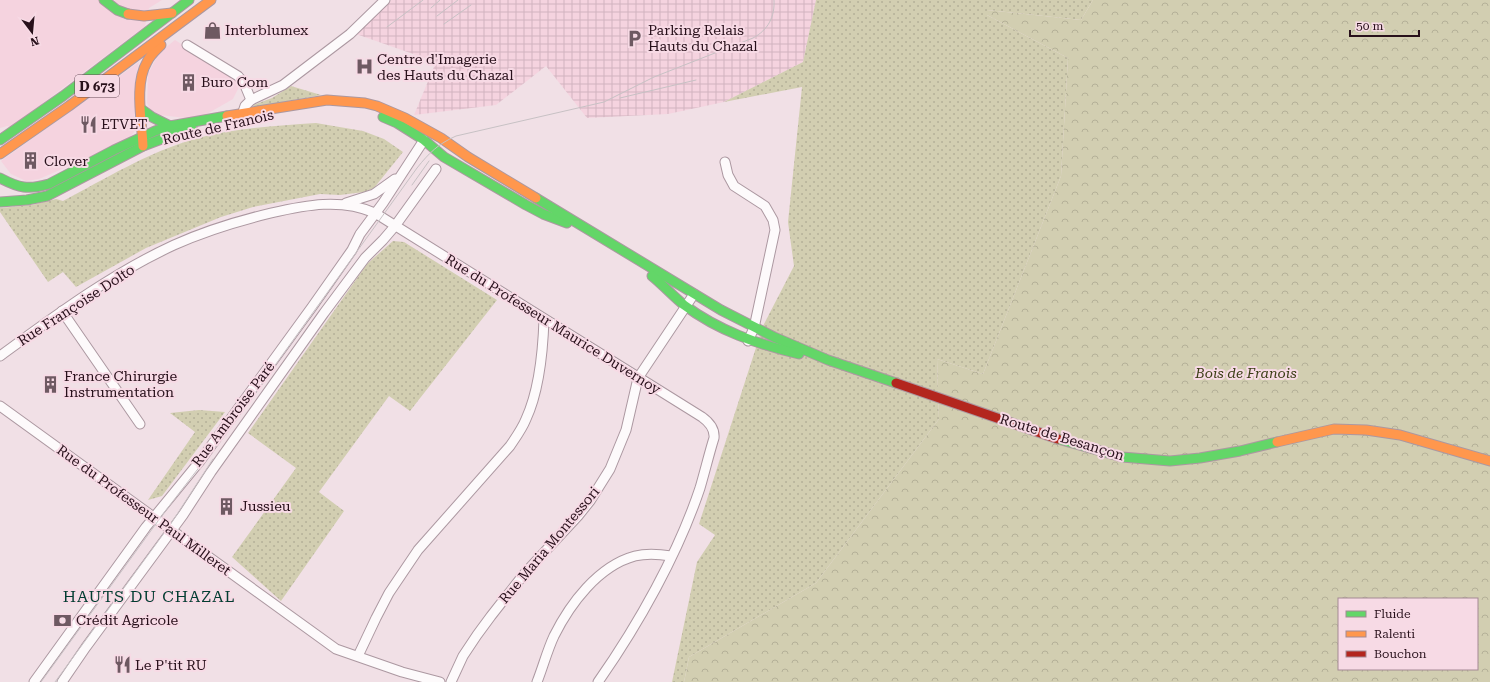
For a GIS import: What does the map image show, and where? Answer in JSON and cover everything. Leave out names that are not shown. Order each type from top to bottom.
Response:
[{"type":"main road","name":"D 673","points":[[0,140],[63,96],[189,0]]},
{"type":"main road","name":"D 673","points":[[0,154],[69,106],[211,0]]},
{"type":"main road","points":[[106,2],[117,10],[128,14],[144,16],[172,13]]},
{"type":"main road","points":[[143,146],[141,109],[143,74],[148,59],[192,14]]},
{"type":"main road","points":[[241,116],[328,100],[365,103],[391,111],[441,138],[468,157],[683,288],[754,328]]},
{"type":"main road","name":"Route de Franois","points":[[0,178],[15,187],[26,189],[38,187],[49,184],[143,136],[170,126],[214,118],[313,107],[347,106],[376,113],[397,123],[424,140],[441,154],[535,210],[561,220],[576,228],[644,270],[659,281],[676,298]]},
{"type":"main road","points":[[141,109],[152,117],[170,126]]},
{"type":"main road","name":"Route de Franois","points":[[0,202],[27,200],[47,196],[143,146],[172,135],[241,116]]},
{"type":"main road","name":"Route de Besançon","points":[[676,298],[705,320],[748,341],[828,360]]},
{"type":"main road","name":"Route de Besançon","points":[[754,328],[828,360],[1078,445],[1122,457],[1170,461],[1200,458],[1240,451],[1334,429],[1366,430],[1400,435],[1490,461]]},
{"type":"street","points":[[241,116],[245,106],[251,100],[283,85],[350,34],[385,0]]},
{"type":"street","points":[[187,45],[238,76],[244,83],[251,100]]},
{"type":"street","name":"Rue Ambroise Paré","points":[[34,682],[154,516],[200,461],[352,250],[360,234],[378,215],[424,140]]},
{"type":"street","points":[[725,162],[728,175],[734,186],[765,206],[773,220],[775,230],[754,328],[748,341]]},
{"type":"street","name":"Rue Ambroise Paré","points":[[62,682],[172,530],[215,466],[333,301],[365,258],[395,226],[436,169]]},
{"type":"street","points":[[344,204],[374,194],[392,182],[405,170]]},
{"type":"street","name":"Rue Françoise Dolto","points":[[0,356],[62,311],[113,278],[172,246],[200,234],[238,221],[291,208],[317,204],[344,204],[378,215]]},
{"type":"street","name":"Rue du Professeur Maurice Duvernoy","points":[[378,215],[702,417],[712,427],[715,433],[714,438],[699,489],[671,556]]},
{"type":"street","points":[[638,378],[694,294]]},
{"type":"street","points":[[62,311],[140,424]]},
{"type":"street","points":[[358,656],[389,593],[418,550],[510,446],[519,433],[530,409],[535,392],[540,363],[544,319]]},
{"type":"street","name":"Rue Maria Montessori","points":[[451,682],[463,656],[476,635],[524,574],[578,516],[590,501],[610,469],[626,430],[638,378]]},
{"type":"street","name":"Rue du Professeur Paul Milleret","points":[[0,406],[336,649],[402,672],[440,682]]},
{"type":"street","points":[[537,682],[548,649],[559,626],[582,594],[594,581],[612,566],[634,556],[646,554],[671,556],[630,634],[598,682]]},
{"type":"shaded area","points":[[0,0],[162,0],[149,8],[145,26],[11,127],[7,126],[0,128]]},
{"type":"shaded area","points":[[391,0],[816,0],[803,62],[724,102],[668,114],[587,118],[546,66],[496,105],[414,115],[436,62],[356,34]]},
{"type":"shaded area","points":[[175,40],[233,77],[239,87],[233,99],[205,115],[186,118],[160,115],[150,109],[147,103],[148,74],[159,53]]},
{"type":"shaded area","points":[[139,62],[136,76],[134,132],[130,137],[39,179],[26,181],[11,174],[1,161]]},
{"type":"green space","points":[[816,0],[1093,0],[1081,20],[987,10],[987,15],[1068,58],[1061,176],[983,374],[937,359],[939,419],[816,583],[689,657],[684,682],[672,682],[697,562],[715,535],[699,524],[763,326],[794,266],[788,222],[802,87],[724,102],[803,62]]},
{"type":"green space","name":"Bois de Franois","points":[[1093,0],[1490,0],[1490,682],[684,682],[689,657],[816,583],[939,419],[937,359],[983,374],[1061,176],[1068,58],[987,15],[987,10],[1081,20]]},
{"type":"green space","points":[[291,86],[321,95],[255,107],[253,105],[272,98]]},
{"type":"green space","points":[[316,123],[363,131],[384,139],[403,152],[374,188],[364,192],[340,195],[320,194],[253,207],[221,217],[146,248],[76,287],[63,272],[48,282],[0,212],[0,208],[32,205],[56,199],[63,201],[160,151],[195,139],[225,132],[270,126]]},
{"type":"green space","points":[[393,241],[404,242],[497,300],[410,411],[389,396],[319,492],[344,511],[281,601],[232,557],[296,468],[248,433],[367,264]]},
{"type":"green space","points":[[199,410],[225,412],[162,496],[148,500],[195,432],[170,413]]},
{"type":"tram line","points":[[387,27],[423,0]]},
{"type":"tram line","points":[[431,8],[440,0]]},
{"type":"tram line","points":[[437,16],[458,0]]},
{"type":"tram line","points":[[41,682],[166,510],[232,425],[417,168],[430,153],[444,142],[456,136],[604,102],[654,77],[753,38],[763,31],[770,22],[774,0]]},
{"type":"tram line","points":[[444,24],[471,5]]},
{"type":"tram line","points":[[620,98],[696,80]]},
{"type":"tram line","points":[[412,185],[429,161]]},
{"type":"tram line","points":[[55,682],[170,525],[213,459]]},
{"type":"traffic: fast","points":[[104,0],[117,10],[128,14]]},
{"type":"traffic: fast","points":[[0,140],[63,96],[189,0]]},
{"type":"traffic: fast","points":[[141,109],[152,117],[170,126]]},
{"type":"traffic: fast","points":[[0,178],[24,187],[35,187],[49,184],[114,150],[155,131],[170,126],[227,116]]},
{"type":"traffic: fast","points":[[383,117],[397,123],[424,140],[444,157],[526,205],[543,214],[567,223]]},
{"type":"traffic: fast","points":[[0,202],[27,200],[47,196],[143,146],[172,135],[193,130]]},
{"type":"traffic: fast","points":[[536,198],[721,310],[774,337],[828,360],[896,383]]},
{"type":"traffic: fast","points":[[652,276],[684,305],[711,322],[739,336],[768,346],[799,354]]},
{"type":"traffic: fast","points":[[1058,439],[1122,457],[1170,461],[1200,458],[1240,451],[1277,442]]},
{"type":"traffic: slow","points":[[0,154],[69,106],[211,0]]},
{"type":"traffic: slow","points":[[128,14],[144,16],[172,13]]},
{"type":"traffic: slow","points":[[143,146],[140,103],[141,81],[148,59],[161,45]]},
{"type":"traffic: slow","points":[[227,116],[327,100],[365,103],[377,106],[405,118],[441,138],[468,157],[536,198]]},
{"type":"traffic: slow","points":[[1277,442],[1334,429],[1366,430],[1400,435],[1490,461]]},
{"type":"traffic: jam","points":[[896,383],[1058,439]]},
{"type":"place","name":"Interblumex","points":[[212,30]]},
{"type":"place","name":"Parking Relais Hauts du Chazal","points":[[635,38]]},
{"type":"place","name":"Centre d'Imagerie des Hauts du Chazal","points":[[364,67]]},
{"type":"place","name":"Buro Com","points":[[188,82]]},
{"type":"place","name":"ETVET","points":[[88,124]]},
{"type":"place","name":"Clover","points":[[31,161]]},
{"type":"place","name":"France Chirurgie Instrumentation","points":[[51,384]]},
{"type":"place","name":"Jussieu","points":[[227,506]]},
{"type":"place","name":"Crédit Agricole","points":[[63,620]]},
{"type":"place","name":"Le P'tit RU","points":[[122,665]]},
{"type":"district","name":"HAUTS DU CHAZAL","points":[[149,596]]}]
